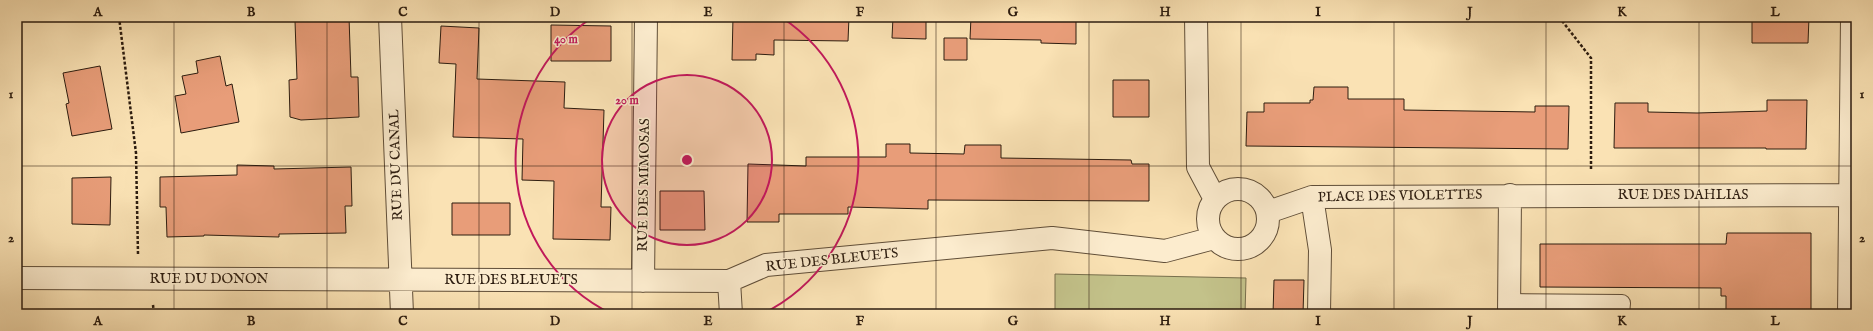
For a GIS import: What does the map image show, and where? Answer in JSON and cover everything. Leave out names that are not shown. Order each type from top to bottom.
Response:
[{"type":"street","name":"RUE DU CANAL","points":[[390,17],[402,314]]},
{"type":"street","name":"RUE DES MIMOSAS","points":[[643,281],[646,17]]},
{"type":"street","points":[[1196,17],[1198,167],[1215,199]]},
{"type":"street","points":[[1849,314],[1852,195],[1852,17]]},
{"type":"street","points":[[1233,188],[1247,189],[1258,195],[1265,204],[1268,212],[1268,224],[1264,235],[1253,246],[1243,249],[1229,248],[1221,244],[1214,238],[1209,229],[1209,210],[1215,199],[1233,188]]},
{"type":"street","points":[[1509,308],[1510,195]]},
{"type":"street","name":"RUE DES DAHLIAS","points":[[1510,195],[1852,195]]},
{"type":"street","name":"PLACE DES VIOLETTES","points":[[1268,212],[1312,197],[1510,195]]},
{"type":"street","points":[[1312,197],[1320,250],[1319,314]]},
{"type":"street","name":"RUE DES BLEUETS","points":[[401,279],[729,281],[766,265],[1052,238],[1165,252],[1214,238]]},
{"type":"street","name":"RUE DU DONON","points":[[17,278],[401,279]]},
{"type":"street","points":[[729,281],[731,314]]},
{"type":"lane","points":[[1509,308],[1622,303],[1621,314]]},
{"type":"path","points":[[119,17],[136,153],[138,278]]},
{"type":"path","points":[[1559,17],[1591,58],[1591,195]]},
{"type":"shaded area","points":[[1055,274],[1246,278],[1245,314],[1055,314]]},
{"type":"building","points":[[319,17],[349,17],[351,77],[358,77],[359,117],[301,120],[290,117],[289,80],[297,79],[295,21],[319,20]]},
{"type":"building","points":[[733,17],[849,17],[848,41],[774,40],[774,55],[756,54],[756,60],[732,60]]},
{"type":"building","points":[[893,17],[926,17],[926,39],[892,38]]},
{"type":"building","points":[[971,17],[1076,17],[1076,44],[1041,43],[1041,40],[970,39]]},
{"type":"building","points":[[1752,17],[1809,17],[1808,43],[1752,43]]},
{"type":"building","points":[[551,25],[611,26],[611,61],[551,61]]},
{"type":"building","points":[[441,26],[479,28],[477,79],[565,82],[564,108],[604,110],[601,207],[611,207],[610,240],[553,239],[554,181],[522,180],[523,139],[453,137],[456,64],[439,63]]},
{"type":"building","points":[[944,38],[967,38],[967,60],[944,60]]},
{"type":"building","points":[[220,56],[226,86],[232,84],[239,122],[181,133],[175,96],[186,94],[182,76],[198,73],[196,61]]},
{"type":"building","points":[[100,66],[112,129],[72,136],[66,104],[69,103],[63,73]]},
{"type":"building","points":[[1113,80],[1149,80],[1149,117],[1113,117]]},
{"type":"building","points":[[1314,87],[1348,87],[1348,99],[1404,99],[1404,110],[1535,112],[1535,106],[1569,106],[1568,149],[1246,146],[1247,112],[1264,112],[1264,103],[1310,103],[1310,100],[1313,100]]},
{"type":"building","points":[[1767,100],[1807,100],[1806,149],[1614,148],[1615,103],[1648,103],[1648,112],[1697,113],[1767,111]]},
{"type":"building","points":[[886,144],[910,144],[910,153],[964,154],[965,145],[1001,145],[1001,158],[1131,160],[1132,164],[1149,164],[1149,201],[928,200],[928,209],[848,207],[848,214],[779,214],[779,222],[747,222],[748,164],[806,166],[806,157],[886,157]]},
{"type":"building","points":[[237,165],[274,166],[274,169],[351,167],[352,206],[345,206],[346,233],[279,234],[279,237],[204,235],[167,237],[166,207],[160,207],[160,177],[237,175]]},
{"type":"building","points":[[111,177],[110,225],[72,224],[72,178]]},
{"type":"building","points":[[660,191],[704,191],[705,230],[660,230]]},
{"type":"building","points":[[452,203],[510,203],[510,235],[452,235]]},
{"type":"building","points":[[1727,233],[1811,233],[1811,314],[1726,314],[1726,296],[1721,296],[1721,288],[1540,287],[1540,244],[1726,244]]},
{"type":"building","points":[[1274,280],[1304,280],[1303,314],[1273,314]]}]
